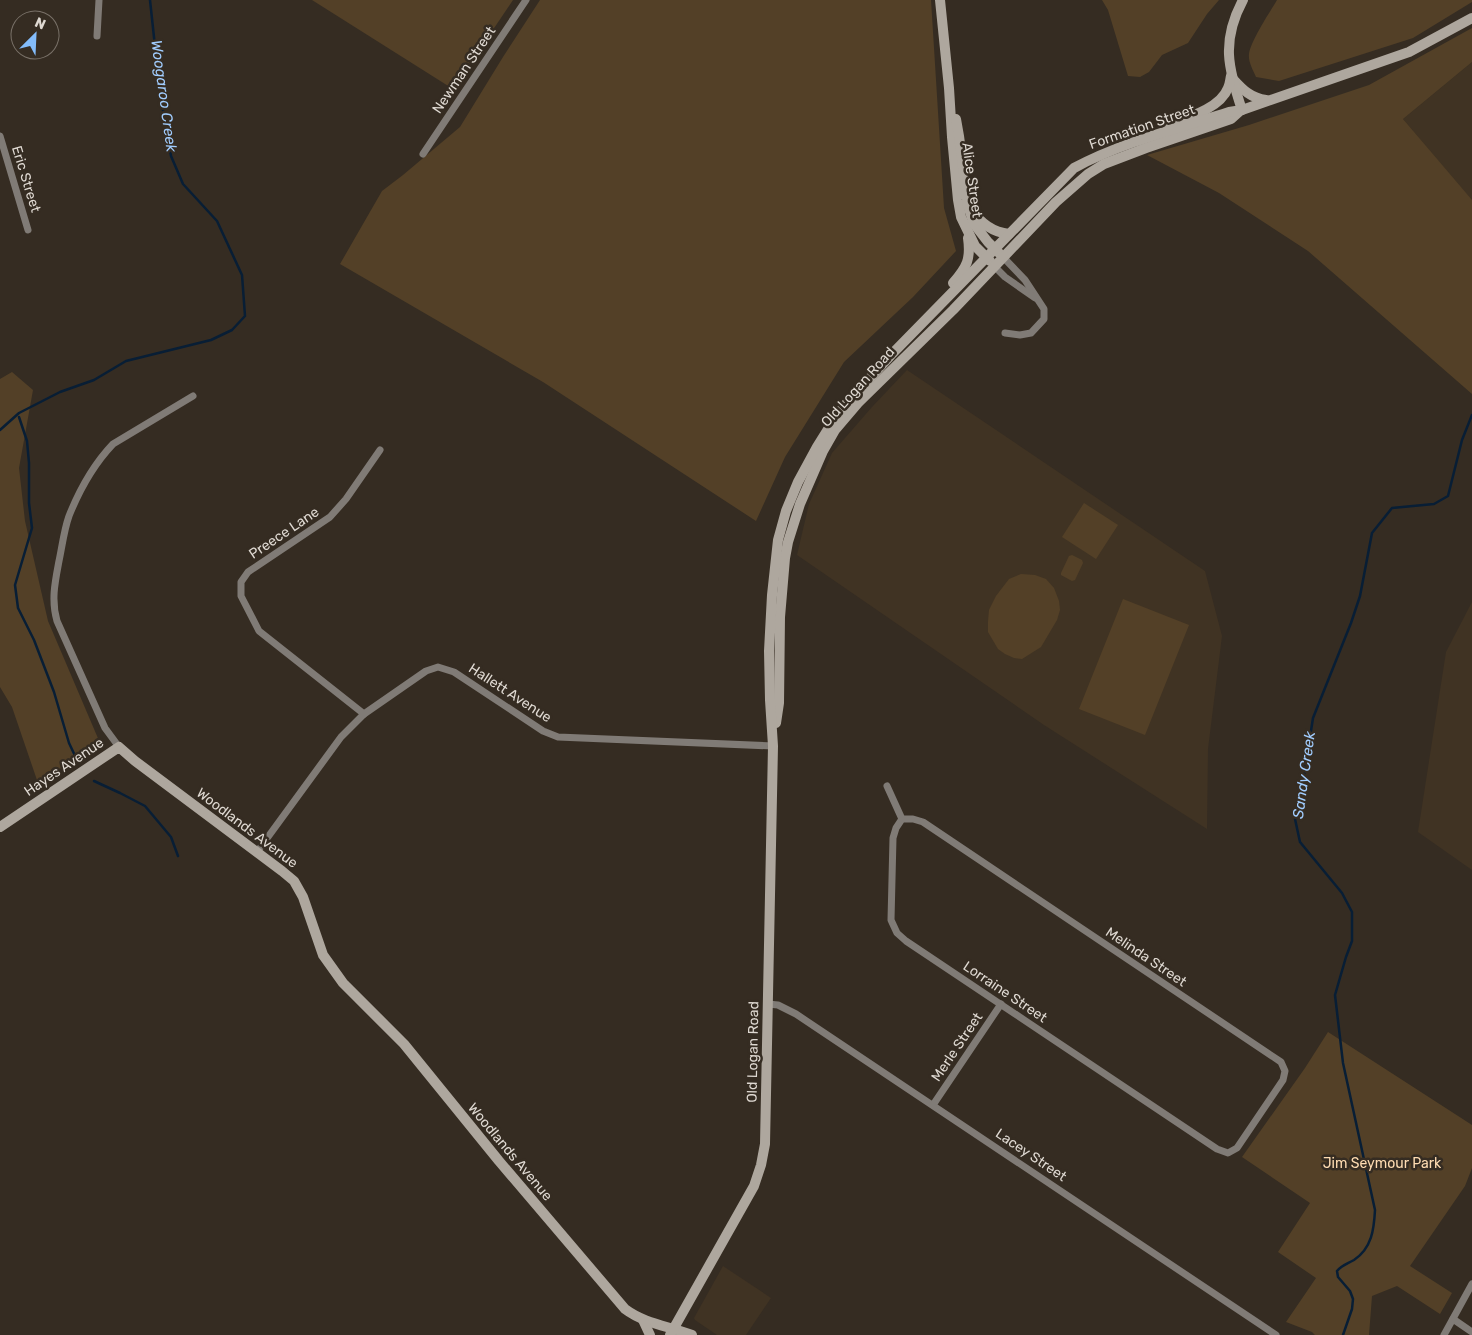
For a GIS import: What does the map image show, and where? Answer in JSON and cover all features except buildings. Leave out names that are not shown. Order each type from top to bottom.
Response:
[{"type":"main road","name":"Alice Street","points":[[940,0],[961,217],[968,235],[975,246],[994,266]]},
{"type":"main road","points":[[1242,110],[1231,76],[1228,55],[1231,30],[1243,0]]},
{"type":"main road","name":"Formation Street","points":[[994,248],[1074,168],[1095,157],[1229,112],[1242,110],[1409,52],[1472,18]]},
{"type":"main road","points":[[1231,76],[1249,94],[1257,99],[1267,101]]},
{"type":"main road","points":[[1095,157],[1142,134],[1200,113],[1218,101],[1225,93],[1231,76]]},
{"type":"main road","name":"Alice Street","points":[[949,88],[960,136],[968,206],[974,224],[1003,257]]},
{"type":"main road","name":"Formation Street","points":[[1003,257],[1071,188],[1104,164],[1231,119],[1242,110]]},
{"type":"main road","points":[[968,206],[988,228],[1000,233],[1009,234]]},
{"type":"main road","name":"Old Logan Road","points":[[927,318],[943,294],[960,275],[968,261],[970,254],[968,235]]},
{"type":"main road","name":"Old Logan Road","points":[[672,1332],[754,1186],[765,1144],[773,746],[769,658],[772,595],[778,540],[790,500],[798,482],[837,415],[880,366],[994,248]]},
{"type":"main road","name":"Old Logan Road","points":[[773,746],[779,703],[780,617],[785,558],[789,537],[800,504],[823,451],[835,430],[852,410],[888,372],[953,310],[1003,257]]},
{"type":"main road","name":"Hayes Avenue","points":[[0,827],[119,747]]},
{"type":"main road","name":"Woodlands Avenue","points":[[119,747],[294,881],[303,897],[324,955],[342,983],[404,1044],[499,1161],[625,1309],[643,1320],[672,1332],[692,1335]]},
{"type":"main road","points":[[643,1320],[650,1335]]},
{"type":"street","points":[[96,36],[99,0]]},
{"type":"street","name":"Newman Street","points":[[423,154],[526,0]]},
{"type":"street","name":"Eric Street","points":[[0,136],[28,230]]},
{"type":"street","points":[[1003,257],[1025,280],[1044,309],[1044,320],[1031,333],[1020,335],[1005,333]]},
{"type":"street","points":[[994,266],[1039,301]]},
{"type":"street","name":"Woodlands Avenue","points":[[119,747],[106,728],[57,622],[53,609],[53,591],[66,527],[80,492],[104,454],[113,444],[193,396]]},
{"type":"street","name":"Preece Lane","points":[[364,714],[258,631],[241,596],[241,582],[248,572],[330,517],[346,499],[380,450]]},
{"type":"street","name":"Hallett Avenue","points":[[257,852],[341,737],[364,714],[426,671],[438,668],[454,672],[543,731],[558,737],[773,746]]},
{"type":"street","points":[[887,786],[902,819]]},
{"type":"street","name":"Lorraine Street","points":[[902,819],[896,828],[893,838],[891,920],[897,933],[906,942],[1217,1149],[1228,1152]]},
{"type":"street","name":"Melinda Street","points":[[902,819],[913,819],[923,822],[1281,1062],[1285,1071],[1282,1080],[1237,1148],[1228,1152]]},
{"type":"street","name":"Lacey Street","points":[[768,1004],[778,1005],[796,1014],[1276,1335]]},
{"type":"street","name":"Merle Street","points":[[933,1105],[1001,1004]]},
{"type":"street","points":[[1444,1335],[1472,1284]]},
{"type":"street","points":[[1453,1319],[1472,1332]]},
{"type":"shaded area","points":[[1472,62],[1472,202],[1403,119]]},
{"type":"shaded area","points":[[907,370],[1205,571],[1222,636],[1208,749],[1207,829],[1044,725],[797,555],[809,504],[832,453]]},
{"type":"shaded area","points":[[1472,602],[1472,870],[1418,832],[1446,652]]},
{"type":"shaded area","points":[[723,1266],[771,1298],[746,1335],[717,1335],[694,1318]]},
{"type":"green space","points":[[312,0],[513,0],[453,89]]},
{"type":"green space","points":[[540,0],[931,0],[944,208],[956,251],[913,297],[844,362],[785,457],[756,521],[543,382],[340,264],[382,191],[460,127]]},
{"type":"green space","points":[[1102,0],[1219,0],[1207,14],[1188,43],[1162,55],[1149,72],[1140,77],[1128,76],[1108,10]]},
{"type":"green space","points":[[1277,0],[1472,0],[1472,2],[1413,38],[1279,81],[1256,77],[1249,57],[1250,48]]},
{"type":"green space","points":[[1472,28],[1472,62],[1403,119],[1472,200],[1472,394],[1308,251],[1219,193],[1147,155],[1249,125],[1369,85]]},
{"type":"green space","points":[[12,372],[33,390],[19,468],[25,521],[48,621],[100,743],[38,783],[12,707],[0,687],[0,379]]},
{"type":"green space","points":[[1084,503],[1118,525],[1096,559],[1062,537]]},
{"type":"green space","points":[[1072,555],[1082,560],[1083,563],[1075,580],[1072,581],[1061,575],[1061,573],[1069,556]]},
{"type":"green space","points":[[1021,574],[1035,575],[1046,579],[1054,588],[1060,610],[1057,620],[1041,647],[1022,659],[1014,658],[998,649],[988,632],[989,610],[996,596],[1009,579]]},
{"type":"green space","points":[[1123,599],[1189,625],[1145,735],[1079,709]]},
{"type":"green space","name":"Jim Seymour Park","points":[[1328,1032],[1472,1125],[1472,1168],[1465,1186],[1410,1266],[1452,1293],[1440,1314],[1397,1286],[1372,1296],[1369,1335],[1315,1335],[1312,1332],[1286,1322],[1316,1278],[1278,1252],[1310,1203],[1242,1157]]},
{"type":"waterway","name":"Woogaroo Creek","points":[[0,430],[19,413],[60,392],[94,380],[126,361],[211,340],[232,330],[245,316],[242,275],[217,221],[183,184],[171,156],[160,93],[150,0]]},
{"type":"waterway","name":"Sandy Creek","points":[[1343,1335],[1352,1309],[1353,1299],[1350,1291],[1338,1277],[1337,1271],[1365,1250],[1373,1231],[1375,1210],[1343,1063],[1335,995],[1352,941],[1352,912],[1342,893],[1300,842],[1295,819],[1301,795],[1313,718],[1360,596],[1372,533],[1392,508],[1434,504],[1448,496],[1462,440],[1472,415]]},
{"type":"waterway","points":[[19,417],[27,441],[29,503],[32,528],[15,585],[18,608],[34,640],[54,692],[69,743],[78,762]]},
{"type":"waterway","points":[[94,781],[145,806],[171,837],[178,856]]}]
